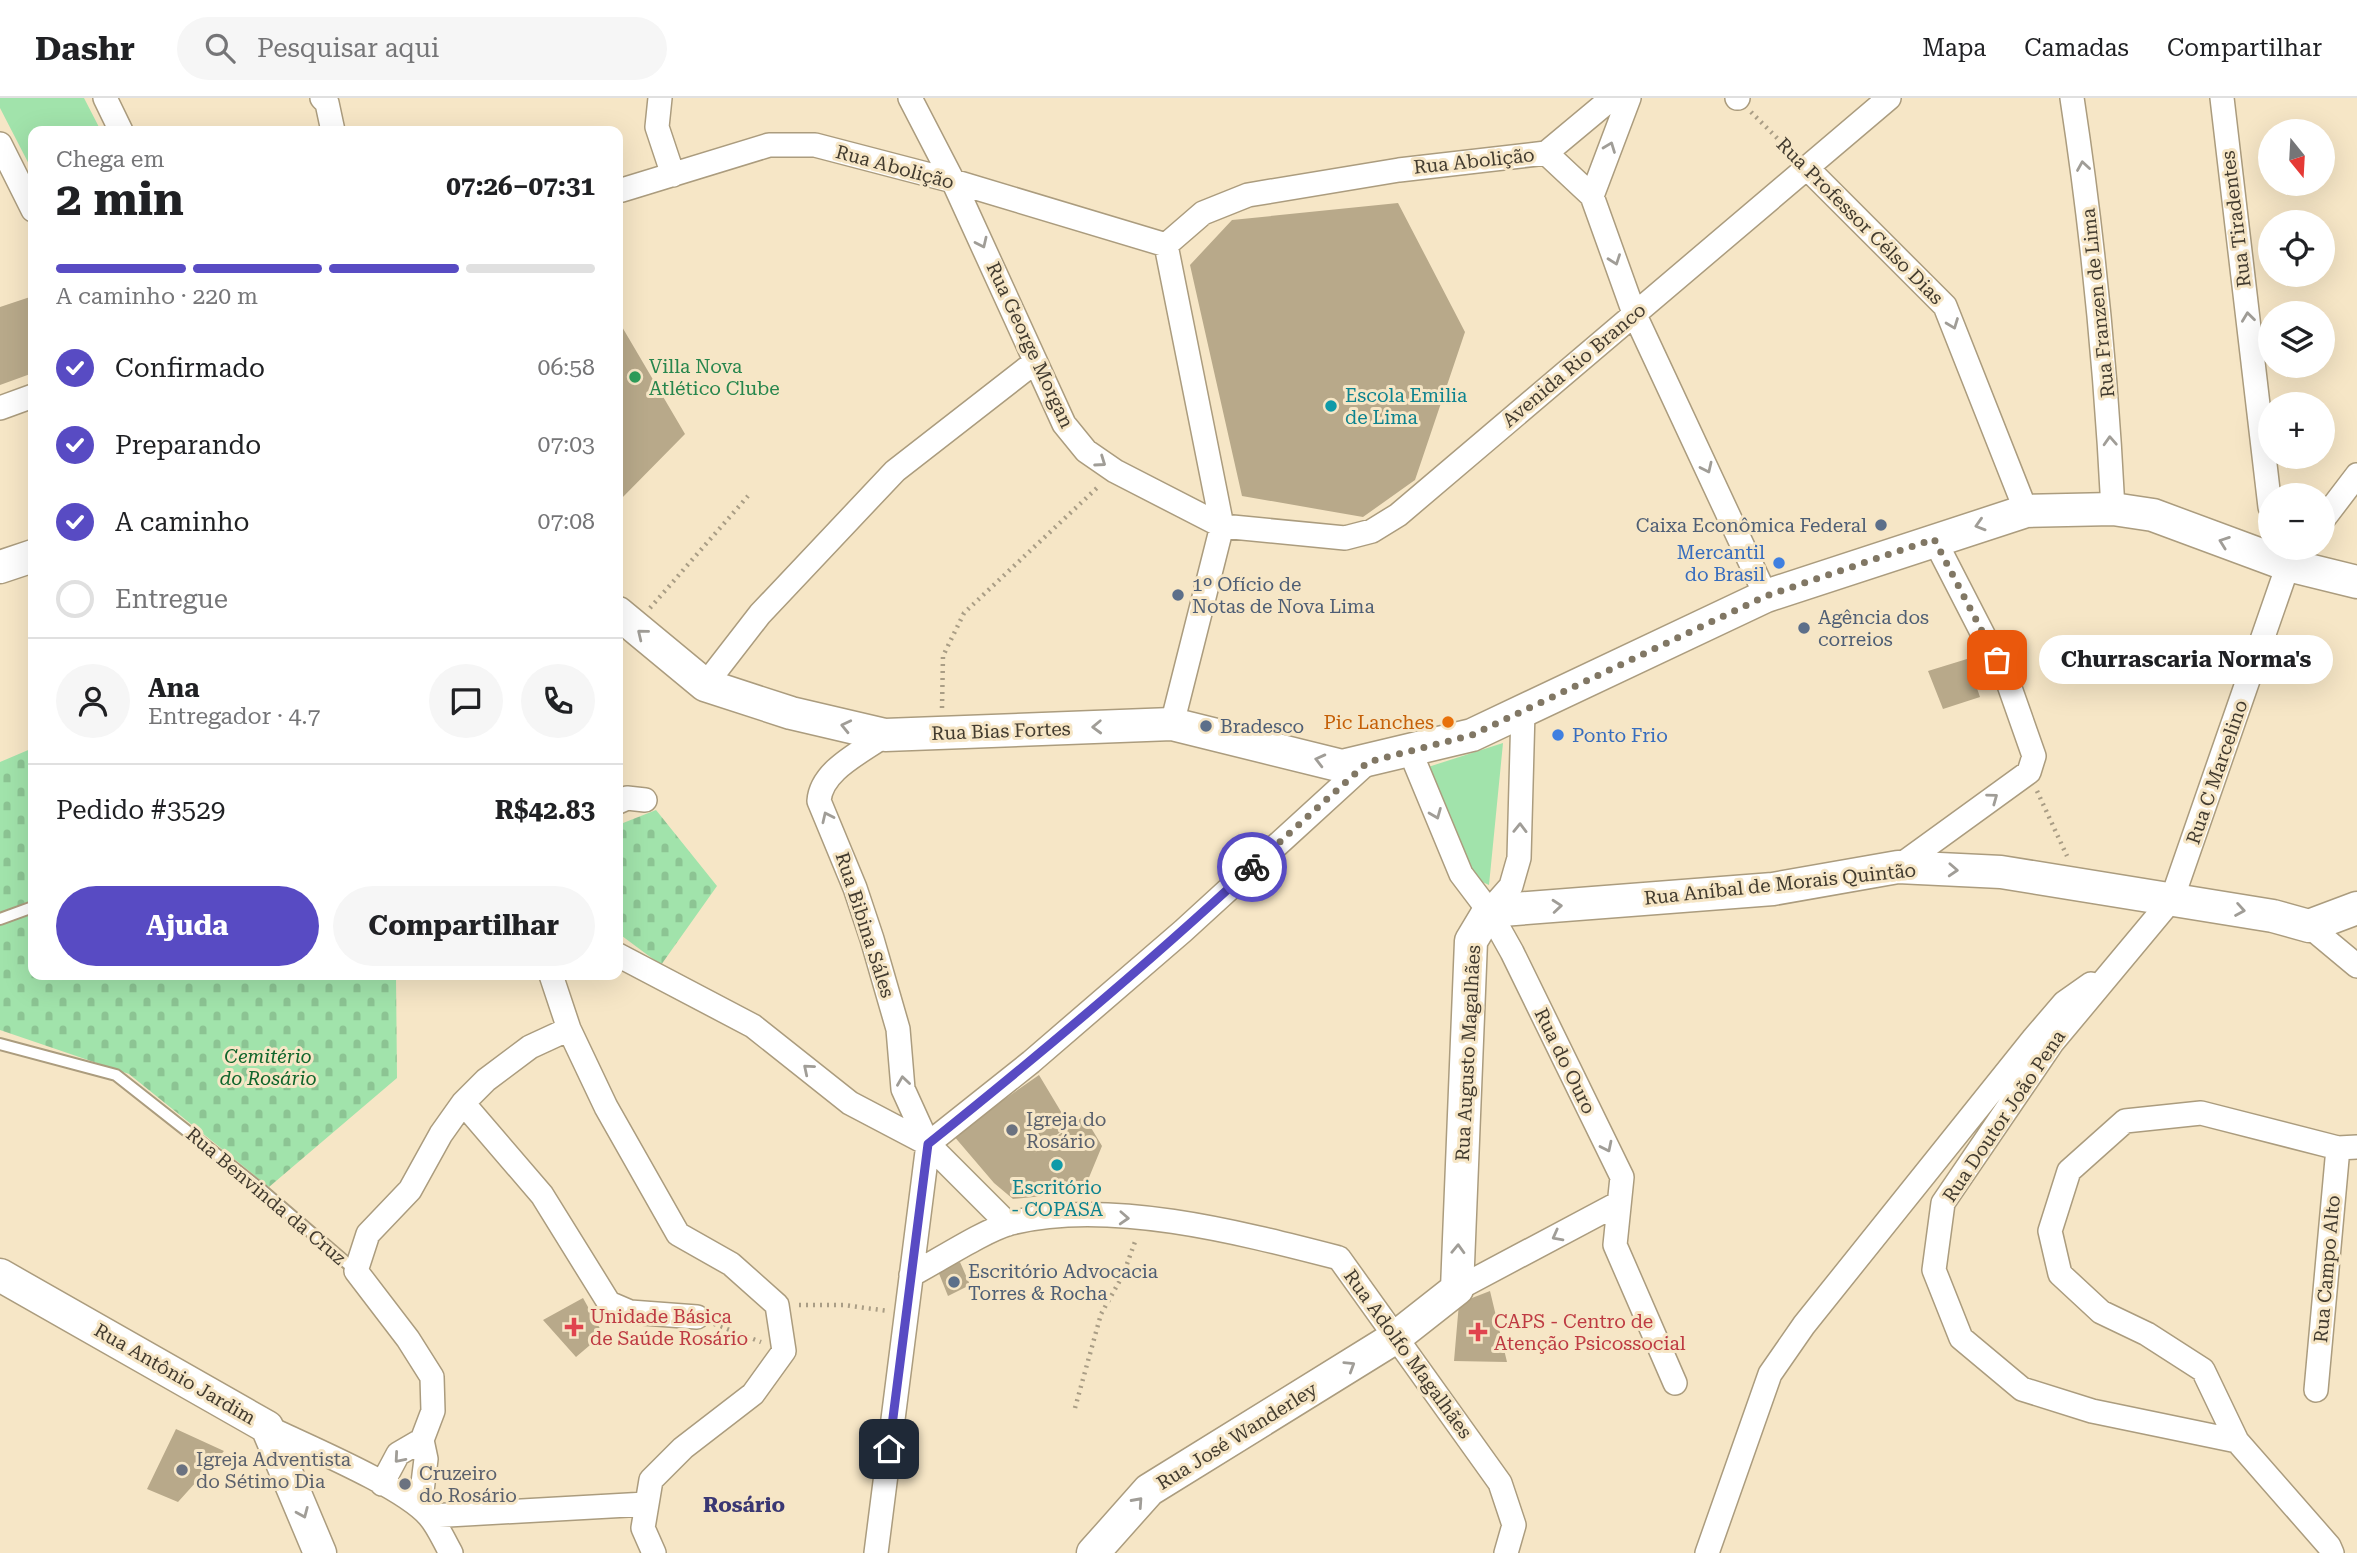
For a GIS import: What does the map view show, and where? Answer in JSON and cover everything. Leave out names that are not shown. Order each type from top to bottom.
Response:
[{"type":"street","points":[[105,98],[119,126]]},
{"type":"street","points":[[660,98],[657,127],[673,175]]},
{"type":"street","name":"Rua George Morgan","points":[[910,98],[953,181],[1063,424],[1086,451],[1115,471],[1222,526]]},
{"type":"street","name":"Rua Abolição","points":[[623,190],[769,145],[815,145],[953,181],[1166,245],[1203,213],[1248,195],[1399,170],[1546,153],[1612,98]]},
{"type":"street","points":[[1592,196],[1629,98]]},
{"type":"street","name":"Avenida Rio Branco","points":[[1222,526],[1345,538],[1372,531],[1398,515],[1889,98]]},
{"type":"street","name":"Rua Franzen de Lima","points":[[2072,98],[2093,231],[2107,375],[2113,509]]},
{"type":"street","name":"Rua Tiradentes","points":[[2222,98],[2267,483]]},
{"type":"street","points":[[328,100],[333,126]]},
{"type":"street","points":[[0,144],[28,201]]},
{"type":"street","points":[[1546,153],[1592,196],[1634,313],[1766,596]]},
{"type":"street","name":"Rua Professor Célso Dias","points":[[1807,168],[1945,306],[2026,511]]},
{"type":"street","points":[[1166,245],[1222,526],[1172,724]]},
{"type":"street","points":[[705,685],[760,614],[895,471],[1035,362]]},
{"type":"street","points":[[0,408],[28,398]]},
{"type":"street","points":[[2335,504],[2357,475]]},
{"type":"street","name":"Rua Bias Fortes","points":[[625,620],[705,685],[791,713],[885,736],[1172,724],[1342,766],[1368,762],[1472,735],[1766,596],[2026,511],[2113,509],[2153,515],[2258,547]]},
{"type":"street","points":[[1898,867],[2029,772],[2034,756],[2009,685],[1934,539]]},
{"type":"street","points":[[0,567],[28,558]]},
{"type":"street","name":"Rua C Marcelino","points":[[2172,899],[2283,560]]},
{"type":"street","name":"Rua Bias Fortes","points":[[2298,560],[2357,582]]},
{"type":"street","name":"Rua Augusto Magalhães","points":[[1457,1289],[1471,941],[1489,911],[1511,886],[1519,858],[1523,711]]},
{"type":"street","name":"Rua Bibina Sáles","points":[[885,736],[828,776],[820,786],[819,801],[855,888],[872,939],[898,1029],[903,1089],[928,1144]]},
{"type":"street","name":"Rua do Ouro","points":[[1410,751],[1461,874],[1489,911],[1512,952],[1622,1177],[1617,1204],[1615,1245],[1675,1383]]},
{"type":"street","points":[[876,1553],[928,1144],[1031,1062],[1183,931],[1368,762]]},
{"type":"street","points":[[623,800],[627,798],[645,800]]},
{"type":"street","name":"Rua Aníbal de Morais Quintão","points":[[1489,911],[1773,888],[1898,867],[2001,872],[2172,899],[2309,926]]},
{"type":"street","name":"Rua Doutor João Pena","points":[[2172,899],[2052,1043],[1942,1203],[1934,1270],[1961,1338],[2022,1389],[2092,1411],[2237,1441]]},
{"type":"street","points":[[2309,926],[2357,908]]},
{"type":"street","points":[[2309,926],[2357,965]]},
{"type":"street","points":[[623,959],[753,1026],[850,1103],[928,1144],[1008,1224]]},
{"type":"street","points":[[1707,1553],[1770,1374],[1804,1325],[2064,1003],[2116,966]]},
{"type":"street","points":[[553,980],[569,1029],[606,1107],[678,1234],[730,1264],[777,1305],[784,1351],[753,1394],[683,1448],[651,1480],[643,1528],[654,1553]]},
{"type":"street","points":[[356,1271],[369,1234],[410,1190],[463,1103],[530,1047],[569,1029]]},
{"type":"street","points":[[463,1103],[542,1195],[609,1303],[630,1312],[697,1317]]},
{"type":"street","points":[[2332,1553],[2329,1546],[2237,1441],[2203,1370],[2147,1334],[2101,1312],[2060,1274],[2049,1231],[2069,1171],[2125,1121],[2201,1113],[2348,1148]]},
{"type":"street","name":"Rua Campo Alto","points":[[2316,1390],[2348,1148]]},
{"type":"street","points":[[1396,1337],[1457,1289],[1617,1204]]},
{"type":"street","name":"Rua Adolfo Magalhães","points":[[911,1275],[1008,1224],[1055,1214],[1144,1219],[1255,1237],[1339,1258],[1500,1482],[1514,1525],[1506,1553]]},
{"type":"street","name":"Rua Benvinda da Cruz","points":[[356,1271],[408,1339],[432,1377],[433,1411],[422,1440],[426,1459],[425,1512]]},
{"type":"street","name":"Rua Antônio Jardim","points":[[0,1275],[267,1427],[320,1553]]},
{"type":"street","name":"Rua José Wanderley","points":[[1093,1553],[1149,1490],[1396,1337]]},
{"type":"street","points":[[267,1427],[382,1484],[425,1512],[451,1553]]},
{"type":"street","points":[[382,1484],[398,1454],[422,1440]]},
{"type":"street","points":[[425,1512],[646,1504]]},
{"type":"lane","points":[[0,919],[28,909]]},
{"type":"lane","name":"Rua Benvinda da Cruz","points":[[0,1045],[116,1075],[263,1191],[356,1271]]},
{"type":"path","name":"Rua Professor Célso Dias","points":[[1738,98],[1807,168]]},
{"type":"path","points":[[941,733],[943,656],[964,613],[1115,471]]},
{"type":"path","points":[[625,620],[748,496]]},
{"type":"path","points":[[2029,772],[2080,886]]},
{"type":"path","points":[[1075,1408],[1101,1314],[1123,1275],[1144,1219]]},
{"type":"path","points":[[777,1305],[844,1305],[906,1313]]},
{"type":"path","points":[[697,1317],[784,1351]]},
{"type":"green space","points":[[0,98],[84,98],[98,126],[28,126],[28,162],[0,108]]},
{"type":"green space","points":[[1503,743],[1489,885],[1476,879],[1425,768]]},
{"type":"green space","name":"Cemitério do Rosário","points":[[28,750],[28,980],[396,980],[397,1078],[269,1187],[129,1074],[0,1030],[0,762]]},
{"type":"green space","points":[[656,810],[717,886],[661,965],[623,937],[623,823]]},
{"type":"building","name":"Escola Emilia de Lima","points":[[1398,203],[1465,332],[1415,480],[1363,517],[1242,496],[1190,265],[1232,220]]},
{"type":"building","points":[[28,298],[28,375],[0,385],[0,307]]},
{"type":"building","name":"Villa Nova Atlético Clube","points":[[623,329],[685,434],[623,497]]},
{"type":"building","points":[[1967,659],[1980,697],[1943,709],[1928,671]]},
{"type":"building","points":[[1039,1075],[1069,1125],[1033,1154],[1084,1116],[1102,1146],[1083,1192],[1013,1199],[994,1183],[953,1135]]},
{"type":"building","points":[[960,1262],[970,1285],[948,1296],[938,1271]]},
{"type":"building","name":"CAPS - Centro de Atenção Psicossocial","points":[[1490,1291],[1507,1362],[1454,1361],[1459,1303]]},
{"type":"building","name":"Unidade Básica de Saúde Rosário","points":[[583,1298],[603,1334],[576,1357],[543,1320]]},
{"type":"building","name":"Igreja Adventista do Sétimo Dia","points":[[176,1429],[224,1451],[178,1502],[147,1489]]},
{"type":"way so far","points":[[1252,867],[1368,762],[1472,735],[1766,596],[1934,539],[1997,660]]},
{"type":"place","name":"Villa Nova Atlético Clube","points":[[635,377]]},
{"type":"place","name":"Escola Emilia de Lima","points":[[1331,406]]},
{"type":"place","name":"Caixa Econômica Federal","points":[[1881,525]]},
{"type":"place","name":"Mercantil do Brasil","points":[[1779,563]]},
{"type":"place","name":"1º Ofício de Notas de Nova Lima","points":[[1178,595]]},
{"type":"place","name":"Agência dos correios","points":[[1804,628]]},
{"type":"place","name":"Churrascaria Norma's","points":[[1997,660]]},
{"type":"place","name":"Pic Lanches","points":[[1448,722]]},
{"type":"place","name":"Bradesco","points":[[1206,726]]},
{"type":"place","name":"Ponto Frio","points":[[1558,735]]},
{"type":"place","name":"Igreja do Rosário","points":[[1012,1130]]},
{"type":"place","name":"Escritório - COPASA","points":[[1057,1165]]},
{"type":"place","name":"Escritório Advocacia Torres & Rocha","points":[[954,1282]]},
{"type":"place","name":"Unidade Básica de Saúde Rosário","points":[[574,1327]]},
{"type":"place","name":"CAPS - Centro de Atenção Psicossocial","points":[[1478,1332]]},
{"type":"place","name":"Igreja Adventista do Sétimo Dia","points":[[182,1470]]},
{"type":"place","name":"Cruzeiro do Rosário","points":[[405,1484]]},
{"type":"district","name":"Rosário","points":[[744,1505]]},
{"type":"route","points":[[889,1449],[928,1144],[1031,1062],[1183,931],[1252,867]]}]
